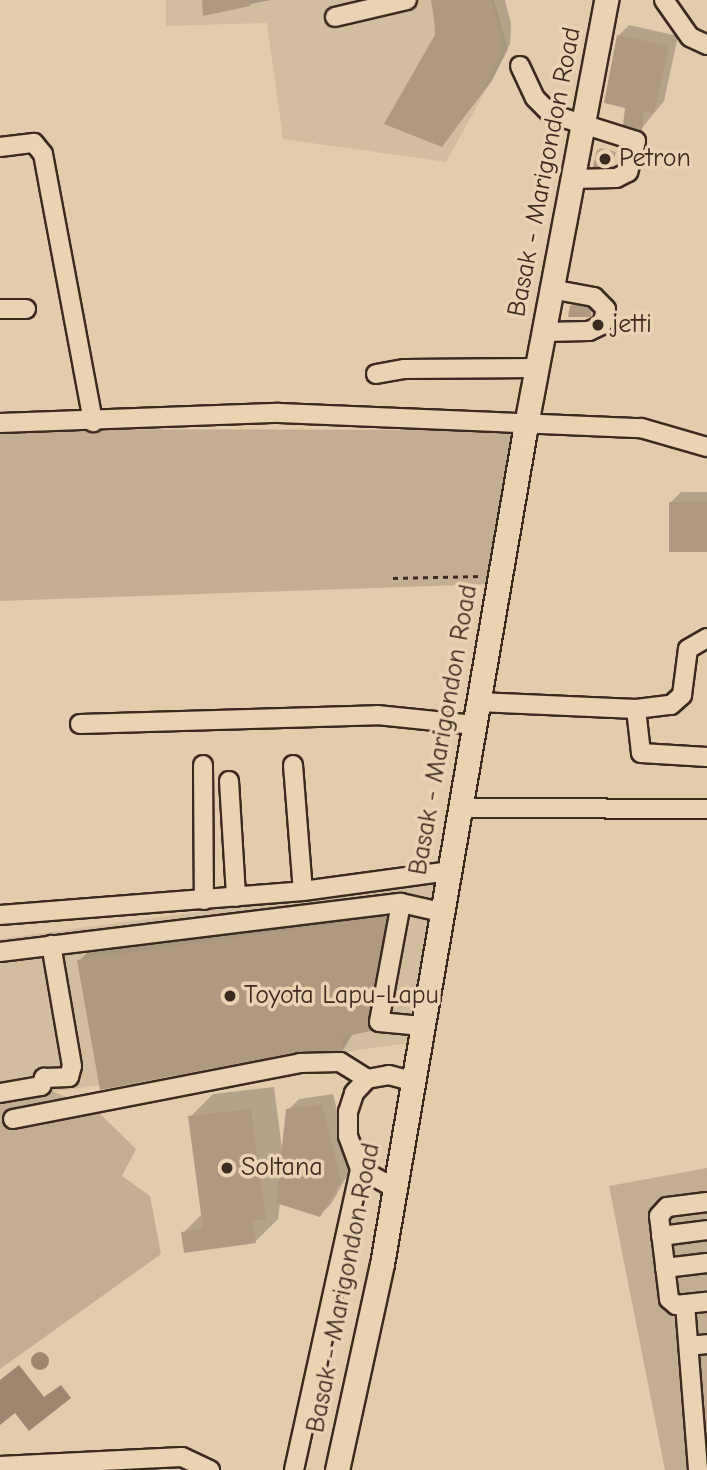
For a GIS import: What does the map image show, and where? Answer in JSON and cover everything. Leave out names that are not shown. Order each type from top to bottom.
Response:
[{"type":"main road","name":"Basak - Marigondon Road","points":[[337,1470],[394,1188],[550,289],[606,0]]},
{"type":"street","points":[[335,17],[407,0]]},
{"type":"street","points":[[664,0],[690,37],[707,45]]},
{"type":"street","points":[[520,66],[535,97],[551,114],[628,135],[637,148],[628,172],[616,178],[570,179]]},
{"type":"street","points":[[0,146],[34,143],[43,154],[93,422]]},
{"type":"street","points":[[543,332],[589,331],[602,325],[606,309],[594,297],[550,289]]},
{"type":"street","points":[[0,309],[26,309]]},
{"type":"street","points":[[376,374],[405,369],[537,368]]},
{"type":"street","points":[[0,423],[93,422],[188,413],[279,413],[641,428],[707,447]]},
{"type":"street","points":[[478,702],[636,709],[680,700],[688,649],[707,638]]},
{"type":"street","points":[[636,709],[641,753],[707,757]]},
{"type":"street","points":[[80,724],[377,715],[474,725]]},
{"type":"street","points":[[203,765],[204,901]]},
{"type":"street","points":[[293,765],[303,891]]},
{"type":"street","points":[[229,781],[236,897]]},
{"type":"street","points":[[460,808],[707,809]]},
{"type":"street","points":[[0,915],[204,901],[303,891],[449,871]]},
{"type":"street","points":[[0,952],[401,903],[441,912]]},
{"type":"street","points":[[401,903],[379,1022],[422,1026]]},
{"type":"street","points":[[0,1094],[41,1086],[44,1077],[69,1077],[72,1066],[51,945]]},
{"type":"street","points":[[13,1119],[300,1063],[340,1062],[367,1079]]},
{"type":"street","points":[[294,1470],[360,1169],[348,1136],[348,1112],[354,1093],[367,1079],[389,1075],[412,1081]]},
{"type":"street","points":[[360,1169],[394,1188]]},
{"type":"street","points":[[707,1202],[661,1211],[661,1236],[669,1300],[676,1305],[707,1301]]},
{"type":"street","points":[[661,1236],[707,1230]]},
{"type":"street","points":[[665,1268],[707,1263]]},
{"type":"street","points":[[685,1304],[698,1345],[698,1470]]},
{"type":"street","points":[[0,1466],[182,1457],[210,1470]]},
{"type":"path","points":[[393,578],[499,576]]},
{"type":"shaded area","points":[[166,0],[494,0],[508,50],[446,162],[283,139],[267,23],[166,26]]},
{"type":"shaded area","points":[[0,429],[512,430],[490,584],[0,601]]},
{"type":"shaded area","points":[[434,880],[410,1043],[0,1099],[0,939]]},
{"type":"shaded area","points":[[50,1090],[95,1109],[136,1149],[122,1176],[150,1196],[161,1254],[0,1369],[0,1099]]},
{"type":"shaded area","points":[[707,1168],[707,1470],[665,1470],[609,1186]]},
{"type":"shaded area","points":[[40,1352],[46,1355],[49,1361],[46,1367],[40,1370],[34,1367],[31,1361],[34,1355]]},
{"type":"shaded area","points":[[19,1365],[44,1397],[61,1385],[71,1398],[29,1431],[15,1413],[0,1425],[0,1380]]},
{"type":"building","points":[[202,0],[249,0],[250,6],[203,16]]},
{"type":"building","points":[[431,0],[492,0],[501,36],[500,56],[481,94],[442,147],[384,124],[436,33]]},
{"type":"building","points":[[617,35],[669,46],[654,113],[644,111],[642,131],[623,125],[625,108],[604,103]]},
{"type":"building","points":[[597,150],[615,154],[612,167],[593,167]]},
{"type":"building","points":[[570,305],[590,309],[592,317],[568,317]]},
{"type":"building","points":[[669,502],[707,502],[707,552],[669,552]]},
{"type":"building","name":"Toyota Lapu-Lapu","points":[[387,916],[368,1020],[371,1031],[342,1037],[343,1052],[298,1052],[100,1090],[77,960]]},
{"type":"building","points":[[322,1104],[341,1181],[320,1217],[276,1203],[286,1109]]},
{"type":"building","name":"Soltana","points":[[251,1109],[266,1219],[252,1221],[256,1243],[184,1253],[181,1232],[203,1229],[188,1116]]},
{"type":"place","name":"Petron","points":[[605,159]]},
{"type":"place","name":"jetti","points":[[598,325]]},
{"type":"place","name":"Toyota Lapu-Lapu","points":[[230,996]]},
{"type":"place","name":"Soltana","points":[[227,1168]]}]
